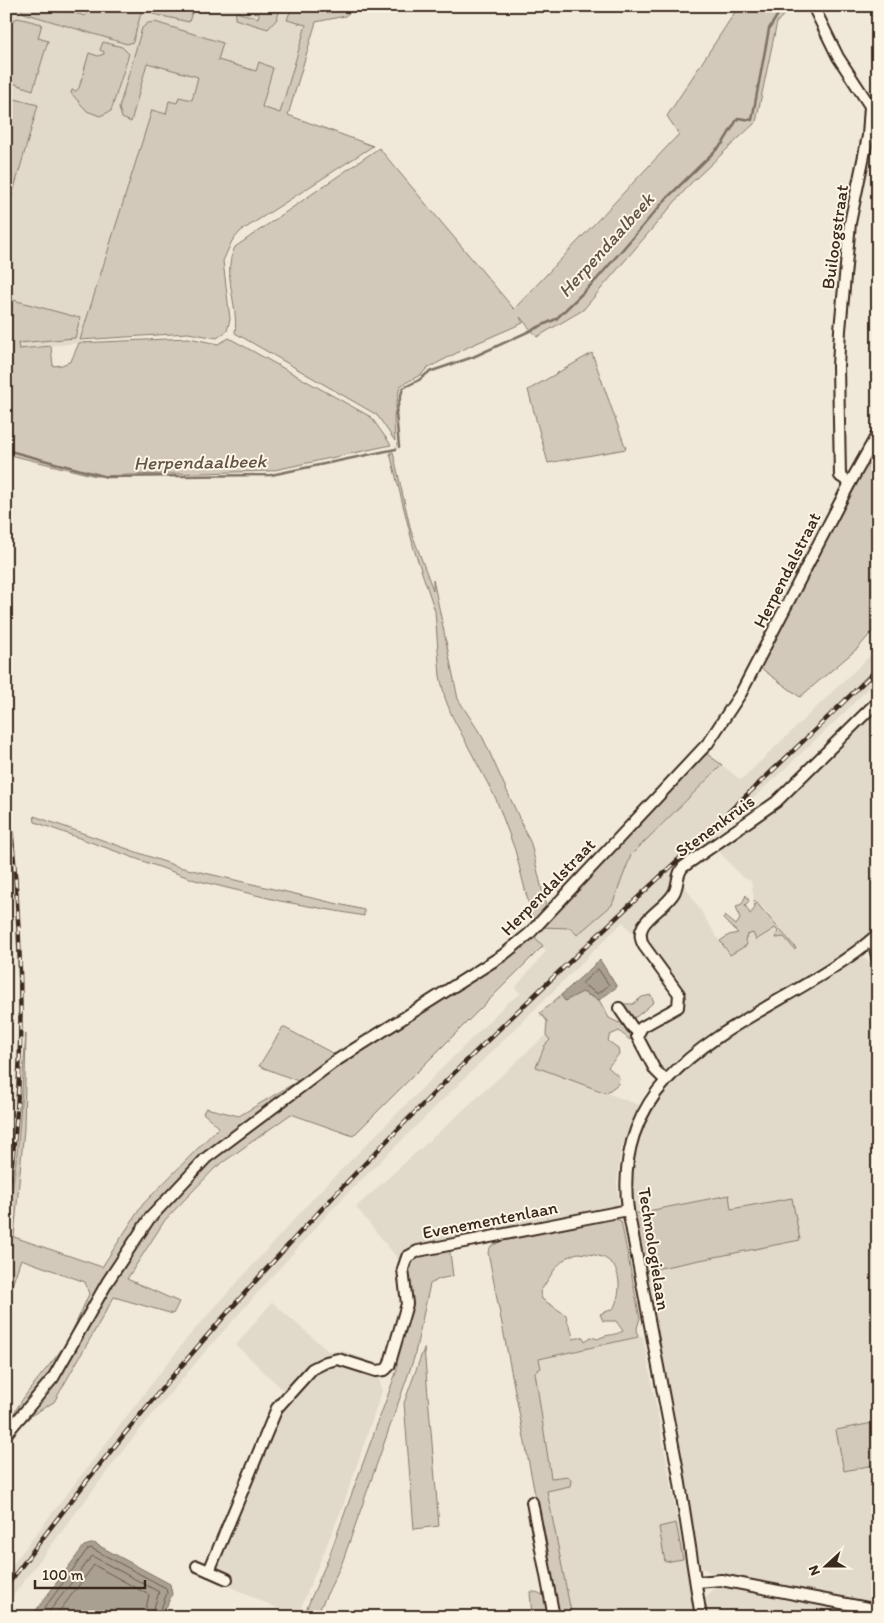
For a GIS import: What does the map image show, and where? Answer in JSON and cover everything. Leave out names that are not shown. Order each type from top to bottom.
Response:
[{"type":"street","name":"Builoogstraat","points":[[813,6],[838,57],[870,106],[868,136],[847,246],[838,366],[840,476],[850,483]]},
{"type":"street","name":"Herpendalstraat","points":[[6,1434],[53,1378],[108,1281],[149,1219],[206,1158],[334,1062],[503,955],[529,934],[708,744],[741,693],[878,433]]},
{"type":"street","name":"Stenenkruis","points":[[638,1032],[642,1027],[674,1010],[680,1001],[679,994],[644,946],[639,933],[640,927],[674,893],[679,872],[776,802],[878,701]]},
{"type":"street","points":[[874,938],[878,960]]},
{"type":"street","name":"Technologielaan","points":[[701,1617],[698,1582],[628,1210],[626,1182],[629,1150],[646,1108],[665,1080],[684,1060],[820,976],[874,938]]},
{"type":"street","points":[[619,1008],[632,1027],[638,1032],[639,1041],[655,1070],[665,1080]]},
{"type":"street","name":"Evenementenlaan","points":[[209,1572],[277,1408],[312,1369],[326,1362],[338,1360],[376,1371],[385,1370],[389,1366],[407,1304],[403,1269],[406,1256],[418,1251],[628,1210]]},
{"type":"street","points":[[532,1502],[554,1617]]},
{"type":"street","points":[[197,1566],[227,1579]]},
{"type":"street","points":[[698,1582],[721,1580],[878,1610]]},
{"type":"street","points":[[696,1617],[699,1601]]},
{"type":"shaded area","points":[[6,6],[358,6],[345,16],[316,22],[287,115],[130,180],[79,343],[6,350]]},
{"type":"shaded area","points":[[19,6],[73,6],[72,12],[85,16],[91,6],[143,6],[133,42],[127,44],[24,13]]},
{"type":"shaded area","points":[[150,6],[183,6],[193,9],[189,22],[153,14]]},
{"type":"shaded area","points":[[261,6],[281,6],[277,19],[268,29],[235,19],[236,12],[258,18]]},
{"type":"shaded area","points":[[305,6],[358,6],[345,16],[316,22],[288,115],[373,146],[241,231],[232,241],[223,261],[230,319],[227,331],[217,338],[188,333],[80,340],[152,110],[166,114],[169,101],[177,103],[179,97],[192,100],[198,77],[147,63],[131,122],[122,118],[119,108],[142,28],[148,23],[155,22],[223,43],[218,60],[256,71],[259,62],[273,68],[262,107],[280,113],[306,25],[287,20],[290,12]]},
{"type":"shaded area","points":[[739,6],[792,6],[777,22],[756,122],[691,183],[583,310],[537,337],[520,317],[523,323],[470,346],[426,369],[422,374],[400,386],[394,416],[395,441],[377,415],[235,333],[236,322],[230,268],[235,247],[379,148],[514,309],[679,134],[667,116]]},
{"type":"shaded area","points":[[18,18],[42,24],[38,38],[48,41],[33,90],[12,83],[8,88],[6,86],[6,43],[13,20]]},
{"type":"shaded area","points":[[103,42],[122,47],[129,54],[111,111],[100,116],[87,111],[71,93],[72,90],[76,91],[79,88],[89,53],[98,56],[104,54],[100,50]]},
{"type":"shaded area","points":[[11,98],[38,105],[6,217],[6,115]]},
{"type":"shaded area","points":[[6,298],[80,318],[75,338],[18,343],[19,349],[51,346],[53,366],[71,361],[79,343],[189,338],[218,344],[229,338],[371,417],[391,445],[270,471],[96,476],[6,454]]},
{"type":"shaded area","points":[[592,353],[626,449],[548,463],[528,390]]},
{"type":"shaded area","points":[[878,438],[878,625],[858,648],[800,697],[758,666]]},
{"type":"shaded area","points":[[393,452],[411,531],[433,590],[433,579],[458,699],[483,738],[531,844],[547,910],[534,925],[515,850],[496,799],[452,716],[445,698],[440,676],[435,611],[414,549],[390,453]]},
{"type":"shaded area","points":[[878,648],[878,678],[843,714],[676,871],[728,955],[747,945],[745,939],[747,935],[753,933],[756,940],[775,928],[795,950],[796,948],[768,913],[754,900],[751,881],[741,876],[716,848],[776,806],[878,704],[878,926],[818,971],[681,1055],[660,1076],[637,1036],[680,1001],[644,946],[623,922],[335,1206],[204,1353],[128,1444],[6,1605],[6,1573],[187,1338],[318,1193],[508,1002],[521,994],[515,988],[546,951],[533,935],[539,926],[630,856],[722,765],[741,780]]},
{"type":"shaded area","points":[[703,751],[722,765],[631,855],[612,905],[577,935],[571,928],[538,927]]},
{"type":"shaded area","points":[[34,816],[179,867],[364,910],[364,916],[280,901],[195,880],[35,822]]},
{"type":"shaded area","points":[[746,895],[749,901],[745,905],[750,914],[755,908],[754,900],[796,948],[795,950],[784,937],[776,938],[778,931],[775,928],[756,940],[753,933],[747,935],[745,940],[747,945],[730,955],[720,941],[729,935],[738,933],[723,919],[725,916],[736,925],[740,919],[736,906],[742,904]]},
{"type":"shaded area","points":[[533,935],[543,946],[353,1136],[291,1114],[215,1168],[165,1220],[127,1279],[179,1302],[173,1314],[114,1297],[54,1402],[32,1415],[6,1439],[8,1428],[20,1403],[64,1346],[89,1294],[85,1282],[21,1259],[6,1303],[6,1238],[18,1145],[26,1033],[24,1129],[14,1237],[102,1267],[143,1204],[219,1127],[203,1113],[206,1108],[239,1116],[298,1081],[259,1066],[283,1027],[338,1056]]},
{"type":"shaded area","points":[[864,957],[874,966],[878,990],[878,1422],[837,1430],[844,1471],[878,1464],[878,1606],[710,1572],[702,1568],[697,1555],[645,1271],[799,1240],[792,1199],[731,1209],[728,1195],[633,1214],[632,1209],[633,1157],[637,1143],[654,1103],[689,1062],[857,959]]},
{"type":"shaded area","points":[[582,992],[599,1000],[609,1018],[619,1023],[626,1019],[638,1032],[630,1040],[619,1031],[610,1035],[608,1041],[618,1048],[619,1054],[608,1067],[619,1077],[618,1084],[606,1093],[536,1067],[545,1045],[550,1040],[546,1035],[547,1021],[540,1013],[561,995],[565,1001]]},
{"type":"shaded area","points":[[651,995],[654,1002],[636,1017],[627,1018],[621,1004],[633,1004],[642,997]]},
{"type":"shaded area","points":[[546,1035],[551,1040],[536,1067],[639,1105],[621,1150],[617,1182],[619,1211],[398,1259],[356,1207]]},
{"type":"shaded area","points":[[729,1195],[731,1209],[792,1198],[800,1240],[645,1271],[633,1214]]},
{"type":"shaded area","points":[[613,1218],[621,1221],[640,1318],[637,1328],[638,1337],[539,1359],[541,1368],[535,1372],[551,1478],[568,1476],[571,1480],[570,1486],[547,1491],[572,1617],[568,1617],[567,1613],[558,1613],[488,1252],[491,1246],[506,1239]],"holes":[[[578,1253],[602,1257],[614,1266],[619,1280],[616,1302],[613,1309],[600,1314],[603,1321],[616,1321],[623,1331],[598,1339],[591,1337],[585,1341],[583,1337],[573,1339],[566,1315],[542,1299],[540,1292],[556,1268],[565,1259]]]},
{"type":"shaded area","points":[[449,1245],[453,1276],[439,1279],[430,1284],[414,1358],[342,1563],[316,1617],[303,1617],[328,1559],[397,1370],[397,1344],[407,1304],[407,1257]]},
{"type":"shaded area","points":[[272,1302],[328,1351],[343,1351],[376,1363],[382,1391],[343,1506],[297,1617],[202,1574],[268,1417],[284,1391],[236,1345]]},
{"type":"shaded area","points":[[643,1336],[693,1602],[693,1617],[572,1617],[546,1491],[569,1486],[568,1476],[551,1478],[535,1372],[541,1368],[539,1359]]},
{"type":"shaded area","points":[[424,1348],[439,1526],[414,1529],[404,1403]]},
{"type":"shaded area","points":[[878,1422],[878,1464],[844,1471],[836,1430]]},
{"type":"shaded area","points":[[676,1523],[683,1559],[665,1562],[659,1527]]},
{"type":"shaded area","points":[[719,1587],[869,1617],[708,1617],[706,1598],[714,1588]]},
{"type":"shaded area","points":[[530,1592],[539,1593],[545,1597],[548,1604],[547,1613],[540,1617],[532,1617]]},
{"type":"water","points":[[600,960],[617,987],[599,1000],[582,992],[565,1001],[561,995]]},
{"type":"water","points":[[94,1543],[170,1584],[172,1594],[162,1617],[31,1617],[84,1546]]},
{"type":"waterway","name":"Herpendaalbeek","points":[[399,447],[396,413],[403,388],[419,380],[429,372],[473,357],[556,319],[597,279],[666,199],[723,143],[738,118],[752,120],[769,29],[783,6]]},
{"type":"waterway","name":"Herpendaalbeek","points":[[6,450],[107,477],[271,475],[396,449]]},
{"type":"railway","points":[[6,1587],[56,1520],[161,1390],[271,1263],[328,1202],[445,1082],[878,668]]},
{"type":"railway","points":[[6,783],[16,889],[21,995],[18,1102],[6,1207]]}]
